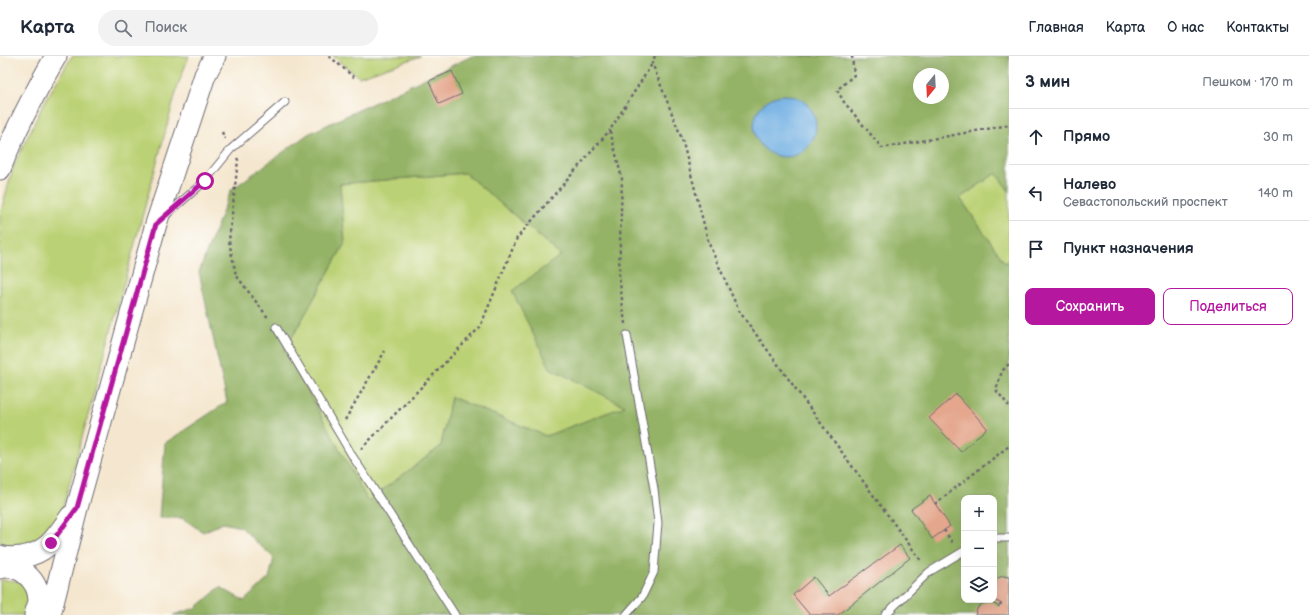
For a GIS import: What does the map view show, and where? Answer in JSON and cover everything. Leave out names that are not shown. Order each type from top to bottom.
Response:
[{"type":"main road","points":[[0,169],[7,150],[36,91],[56,56]]},
{"type":"main road","points":[[50,615],[77,508],[156,224],[207,66],[215,56]]},
{"type":"main road","points":[[0,556],[8,559],[33,555],[51,543],[77,508]]},
{"type":"main road","points":[[0,568],[6,566],[22,571],[34,582],[39,600],[35,615]]},
{"type":"lane","points":[[156,224],[205,181],[231,149],[285,102]]},
{"type":"lane","points":[[276,327],[352,457],[455,615]]},
{"type":"lane","points":[[626,615],[642,597],[654,572],[658,523],[654,489],[627,335]]},
{"type":"lane","points":[[997,538],[1009,538]]},
{"type":"lane","points":[[885,615],[930,572],[961,553]]},
{"type":"path","points":[[329,56],[355,78]]},
{"type":"path","points":[[352,457],[480,327],[517,238],[610,130],[656,56]]},
{"type":"path","points":[[852,56],[854,75],[837,90],[844,102],[882,148],[1009,125]]},
{"type":"path","points":[[652,64],[682,139],[709,244],[739,311],[930,572]]},
{"type":"path","points":[[610,130],[622,179],[619,275],[627,335]]},
{"type":"path","points":[[222,132],[238,160],[229,241],[236,276],[276,327]]},
{"type":"path","points":[[338,433],[385,351]]},
{"type":"path","points":[[1009,364],[1002,371],[996,390],[1009,406]]},
{"type":"path","points":[[935,504],[1009,446]]},
{"type":"path","points":[[944,530],[961,551]]},
{"type":"green space","points":[[72,56],[189,56],[178,85],[59,522],[53,533],[28,548],[5,545],[0,542],[0,214],[14,165],[44,103]]},
{"type":"green space","points":[[333,56],[421,56],[359,77]]},
{"type":"green space","points":[[472,56],[1009,56],[1009,191],[996,173],[960,198],[1005,263],[1009,260],[1009,615],[173,615],[196,608],[220,587],[244,601],[269,578],[274,558],[241,527],[223,523],[203,532],[182,518],[159,518],[165,443],[227,402],[199,272],[231,190],[308,134]],"holes":[[[465,173],[561,255],[512,291],[550,368],[625,406],[546,436],[451,397],[441,446],[368,501],[285,350],[345,243],[340,184]]]},
{"type":"green space","points":[[465,173],[562,256],[550,368],[626,406],[546,436],[451,397],[441,446],[368,502],[285,350],[345,243],[339,184]]},
{"type":"green space","points":[[996,173],[1009,191],[1009,260],[1005,263],[960,198]]},
{"type":"green space","points":[[0,580],[19,581],[31,592],[29,615],[0,615]]},
{"type":"water","points":[[779,95],[791,95],[807,104],[814,114],[816,126],[814,138],[807,148],[791,157],[779,157],[768,152],[759,143],[754,132],[754,120],[759,109],[768,100]]},
{"type":"building","points":[[452,71],[462,94],[439,104],[429,81]]},
{"type":"building","points":[[956,394],[987,428],[961,452],[929,418]]},
{"type":"building","points":[[930,496],[950,526],[932,539],[911,509]]},
{"type":"building","points":[[900,545],[910,558],[838,615],[810,615],[793,595],[814,577],[829,596]]},
{"type":"building","points":[[1003,576],[1009,577],[1009,615],[975,615],[978,607],[982,604],[993,603],[999,607],[999,605],[1002,604],[997,602],[998,578]]},
{"type":"route","points":[[51,543],[77,508],[156,224],[205,181]]}]
